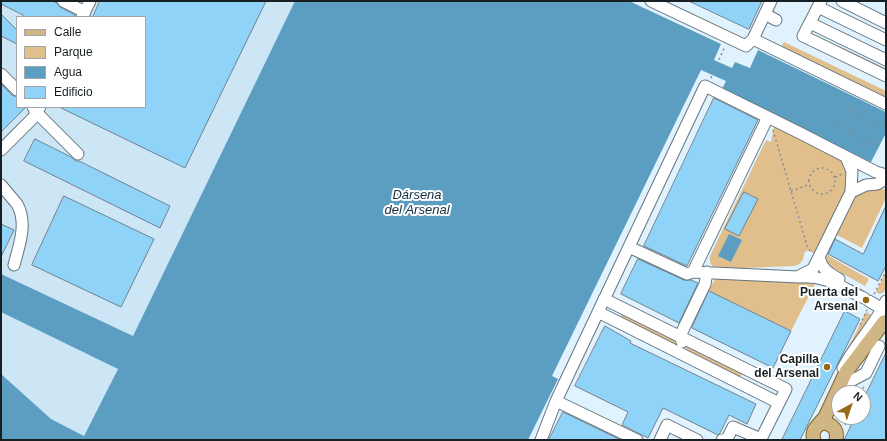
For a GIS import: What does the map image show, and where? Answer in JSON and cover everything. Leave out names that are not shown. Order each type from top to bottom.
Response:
[{"type":"main road","points":[[847,385],[883,319]]},
{"type":"main road","points":[[841,385],[848,369],[883,319]]},
{"type":"main road","points":[[814,436],[831,408]]},
{"type":"main road","points":[[814,436],[825,423],[834,427],[837,432],[836,440]]},
{"type":"street","points":[[63,1],[83,14],[90,1]]},
{"type":"street","points":[[658,3],[746,46],[753,39],[771,1]]},
{"type":"street","points":[[842,1],[886,23]]},
{"type":"street","points":[[886,40],[819,4],[803,36],[886,76]]},
{"type":"street","points":[[765,14],[776,20]]},
{"type":"street","points":[[810,23],[886,60]]},
{"type":"street","points":[[753,39],[886,104]]},
{"type":"street","points":[[1,74],[16,89]]},
{"type":"street","points":[[541,440],[556,401],[705,86],[876,172],[886,175]]},
{"type":"street","points":[[1,150],[33,118],[36,109],[78,154]]},
{"type":"street","points":[[693,272],[768,117]]},
{"type":"street","points":[[799,277],[813,269],[851,192],[852,171],[846,157]]},
{"type":"street","points":[[851,192],[866,185],[877,184],[886,179]]},
{"type":"street","points":[[1,185],[17,206],[22,223],[22,238],[14,265]]},
{"type":"street","points":[[629,247],[687,274],[693,272],[707,272],[799,277],[812,276],[825,279],[868,297],[886,300],[883,319]]},
{"type":"street","points":[[819,257],[821,264],[828,273],[868,297],[879,307],[883,319]]},
{"type":"street","points":[[674,350],[679,348],[682,343],[680,336],[705,284],[707,272]]},
{"type":"street","points":[[604,298],[786,389],[761,439],[733,426],[727,438],[722,440]]},
{"type":"street","points":[[598,312],[779,403]]},
{"type":"street","points":[[849,385],[866,373],[879,346]]},
{"type":"street","points":[[746,387],[752,385],[755,379],[753,373]]},
{"type":"street","points":[[556,401],[637,440]]},
{"type":"street","points":[[660,440],[667,425],[697,440]]},
{"type":"path","points":[[710,80],[728,38]]},
{"type":"path","points":[[843,106],[886,128]]},
{"type":"path","points":[[834,125],[879,147]]},
{"type":"path","points":[[773,130],[808,249]]},
{"type":"path","points":[[824,168],[829,170],[834,177],[835,182],[832,190],[826,194],[817,194],[810,189],[809,185],[809,176],[816,170],[824,168]]},
{"type":"path","points":[[791,191],[809,185]]},
{"type":"shaded area","points":[[1,1],[295,1],[133,336],[117,329],[118,369],[84,436],[51,419],[1,440]]},
{"type":"green space","points":[[784,42],[886,91],[886,97],[781,47]]},
{"type":"green space","points":[[777,121],[846,157],[852,181],[819,257],[808,250],[804,253],[802,262],[794,266],[718,269],[711,264],[710,256],[766,140],[771,142],[773,130]]},
{"type":"green space","points":[[886,189],[886,198],[862,248],[835,234],[854,195],[865,190]]},
{"type":"green space","points":[[827,255],[869,279],[865,286],[829,266],[826,258]]},
{"type":"green space","points":[[886,271],[886,288],[884,292],[880,294],[876,292]]},
{"type":"green space","points":[[716,278],[788,281],[815,284],[791,331],[708,291]]},
{"type":"green space","points":[[623,312],[677,339],[674,345],[620,319]]},
{"type":"green space","points":[[866,312],[870,314],[871,318],[844,356]]},
{"type":"green space","points":[[688,344],[743,371],[740,378],[685,351]]},
{"type":"water","name":"Dársena del Arsenal","points":[[295,1],[629,1],[721,44],[714,60],[732,68],[735,62],[750,68],[758,50],[886,112],[886,133],[871,162],[722,89],[726,81],[701,70],[552,376],[558,379],[528,440],[1,440],[1,374],[51,419],[84,436],[118,369],[1,312],[1,274],[133,336]]},
{"type":"water","points":[[729,234],[742,240],[731,262],[718,256]]},
{"type":"building","points":[[1,1],[52,1],[75,16],[22,16],[1,4]]},
{"type":"building","points":[[100,1],[266,1],[185,168],[61,108],[146,108],[146,16],[93,16]]},
{"type":"building","points":[[689,1],[762,1],[749,29]]},
{"type":"building","points":[[1,14],[16,29],[16,44],[1,36]]},
{"type":"building","points":[[1,84],[12,95],[16,97],[16,108],[25,108],[1,132]]},
{"type":"building","points":[[714,98],[758,120],[687,266],[644,246]]},
{"type":"building","points":[[35,139],[76,161],[79,161],[170,206],[160,228],[24,161]]},
{"type":"building","points":[[744,192],[758,199],[739,236],[725,229]]},
{"type":"building","points":[[64,196],[154,239],[121,307],[32,265]]},
{"type":"building","points":[[886,206],[886,266],[878,281],[828,254],[835,239],[863,254]]},
{"type":"building","points":[[1,224],[14,230],[1,257]]},
{"type":"building","points":[[638,259],[684,280],[691,280],[698,283],[679,323],[621,294]]},
{"type":"building","points":[[709,291],[791,331],[773,368],[692,328]]},
{"type":"building","points":[[845,311],[860,319],[800,440],[782,440]]},
{"type":"building","points":[[605,326],[631,341],[630,343],[756,404],[747,424],[729,415],[718,435],[663,408],[648,438],[622,425],[628,412],[575,386]]},
{"type":"building","points":[[886,353],[886,440],[844,440],[851,425],[871,425],[870,385]]},
{"type":"building","points":[[563,412],[621,440],[549,440]]},
{"type":"place","name":"Puerta del Arsenal","points":[[866,300]]},
{"type":"place","name":"Capilla del Arsenal","points":[[827,367]]}]
